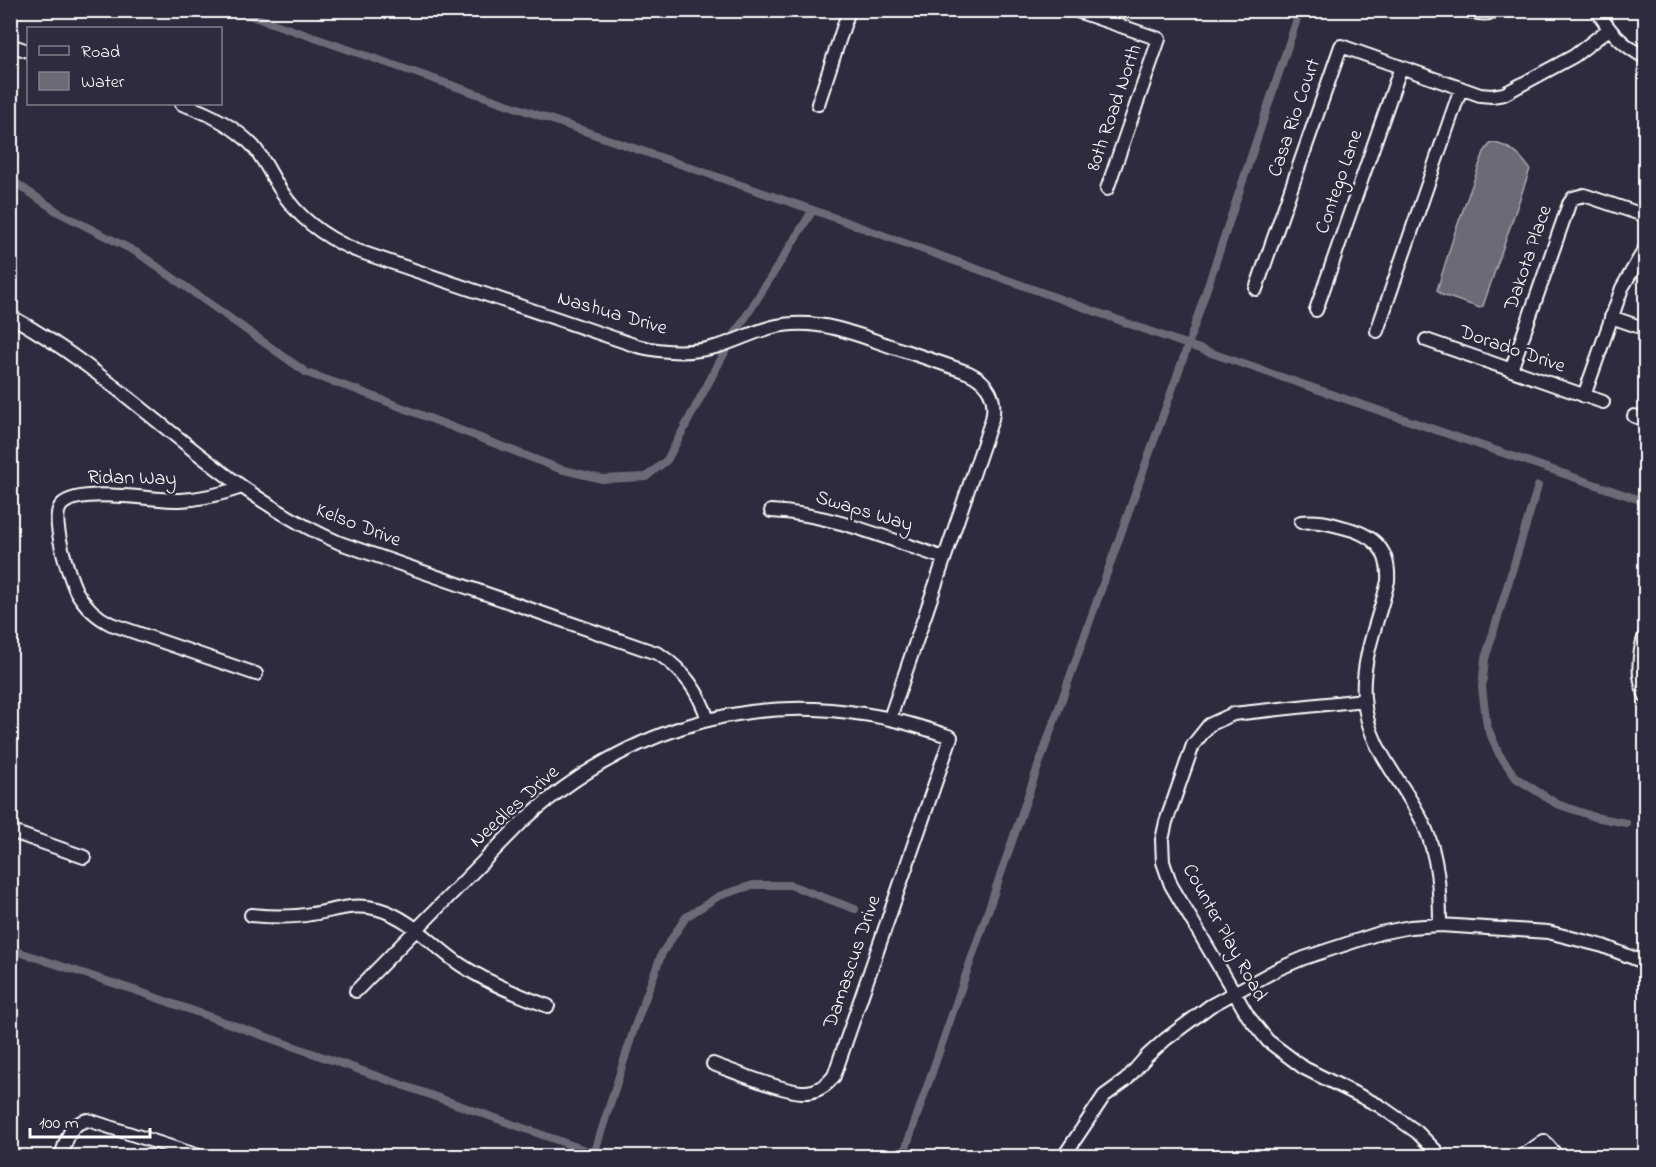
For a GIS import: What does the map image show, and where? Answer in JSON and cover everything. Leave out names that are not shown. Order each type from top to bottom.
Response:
[{"type":"street","points":[[818,104],[849,10]]},
{"type":"street","name":"80th Road North","points":[[1074,10],[1159,39],[1107,189]]},
{"type":"street","points":[[1466,10],[1478,14],[1498,10]]},
{"type":"street","points":[[1597,10],[1608,29],[1623,44],[1646,58]]},
{"type":"street","name":"Casa Rio Court","points":[[1256,289],[1341,46],[1486,96],[1504,94],[1574,56],[1608,29]]},
{"type":"street","points":[[10,45],[27,51]]},
{"type":"street","name":"Contego Lane","points":[[1316,310],[1401,67]]},
{"type":"street","points":[[1377,331],[1461,88]]},
{"type":"street","name":"Nashua Drive","points":[[185,105],[211,115],[241,135],[265,162],[280,190],[299,214],[327,237],[355,250],[655,350],[686,352],[702,350],[720,346],[766,328],[784,324],[812,324],[842,329],[975,375],[991,393],[993,413],[890,718]]},
{"type":"street","name":"Dakota Place","points":[[1511,370],[1573,198],[1584,195],[1646,216]]},
{"type":"street","name":"Dorado Drive","points":[[1584,396],[1627,277],[1646,247]]},
{"type":"street","name":"Kelso Drive","points":[[10,316],[72,355],[242,487],[292,521],[340,543],[659,654],[672,662],[691,682],[704,706],[708,720]]},
{"type":"street","points":[[1611,317],[1646,328]]},
{"type":"street","name":"Dorado Drive","points":[[1426,340],[1603,402]]},
{"type":"street","name":"Ridan Way","points":[[242,487],[224,493],[181,500],[118,495],[75,498],[64,502],[60,507],[57,522],[76,591],[82,601],[99,617],[111,624],[256,674]]},
{"type":"street","name":"Swaps Way","points":[[771,511],[813,515],[834,520],[944,558]]},
{"type":"street","points":[[1301,522],[1316,520],[1362,533],[1376,543],[1385,558],[1388,581],[1367,652],[1363,682],[1364,700],[1367,718],[1377,747],[1416,809],[1431,844],[1437,875],[1440,925]]},
{"type":"street","points":[[1646,632],[1638,658],[1640,683],[1646,697]]},
{"type":"street","name":"Counter Play Road","points":[[1364,700],[1229,715],[1209,725],[1193,745],[1164,829],[1163,862],[1172,885],[1234,993],[1260,1032],[1278,1050],[1304,1068],[1380,1106],[1417,1132],[1442,1156]]},
{"type":"street","name":"Needles Drive","points":[[356,991],[524,820],[566,785],[612,756],[637,744],[708,720],[759,711],[793,709],[835,710],[890,718],[951,737]]},
{"type":"street","name":"Damascus Drive","points":[[713,1064],[797,1092],[816,1090],[834,1076],[951,737]]},
{"type":"street","points":[[10,831],[84,857]]},
{"type":"street","points":[[251,915],[294,917],[339,908],[364,906],[389,913],[475,974],[511,992],[548,1006]]},
{"type":"street","points":[[1064,1156],[1104,1096],[1126,1080],[1146,1056],[1166,1039],[1210,1006],[1278,969],[1350,942],[1400,929],[1440,925],[1548,932],[1603,946],[1646,963]]},
{"type":"street","points":[[61,1156],[71,1129],[80,1121],[94,1121],[198,1156]]},
{"type":"street","points":[[1522,1156],[1544,1141],[1557,1156]]},
{"type":"water","points":[[1493,143],[1505,146],[1514,152],[1530,169],[1483,306],[1480,308],[1442,295],[1437,290],[1484,152]]},
{"type":"waterway","points":[[234,10],[813,210],[1188,345],[1646,502]]},
{"type":"waterway","points":[[903,1156],[1188,345],[1300,10]]},
{"type":"waterway","points":[[10,179],[58,212],[138,253],[307,373],[357,390],[560,469],[602,479],[646,477],[667,460],[726,350]]},
{"type":"waterway","points":[[735,334],[813,210]]},
{"type":"waterway","points":[[1538,486],[1485,659],[1482,688],[1487,726],[1499,754],[1516,778],[1557,804],[1595,817],[1626,823]]},
{"type":"waterway","points":[[594,1154],[635,1026],[662,953],[686,917],[719,896],[753,885],[790,885],[855,909]]},
{"type":"waterway","points":[[10,949],[140,992],[602,1156]]}]
